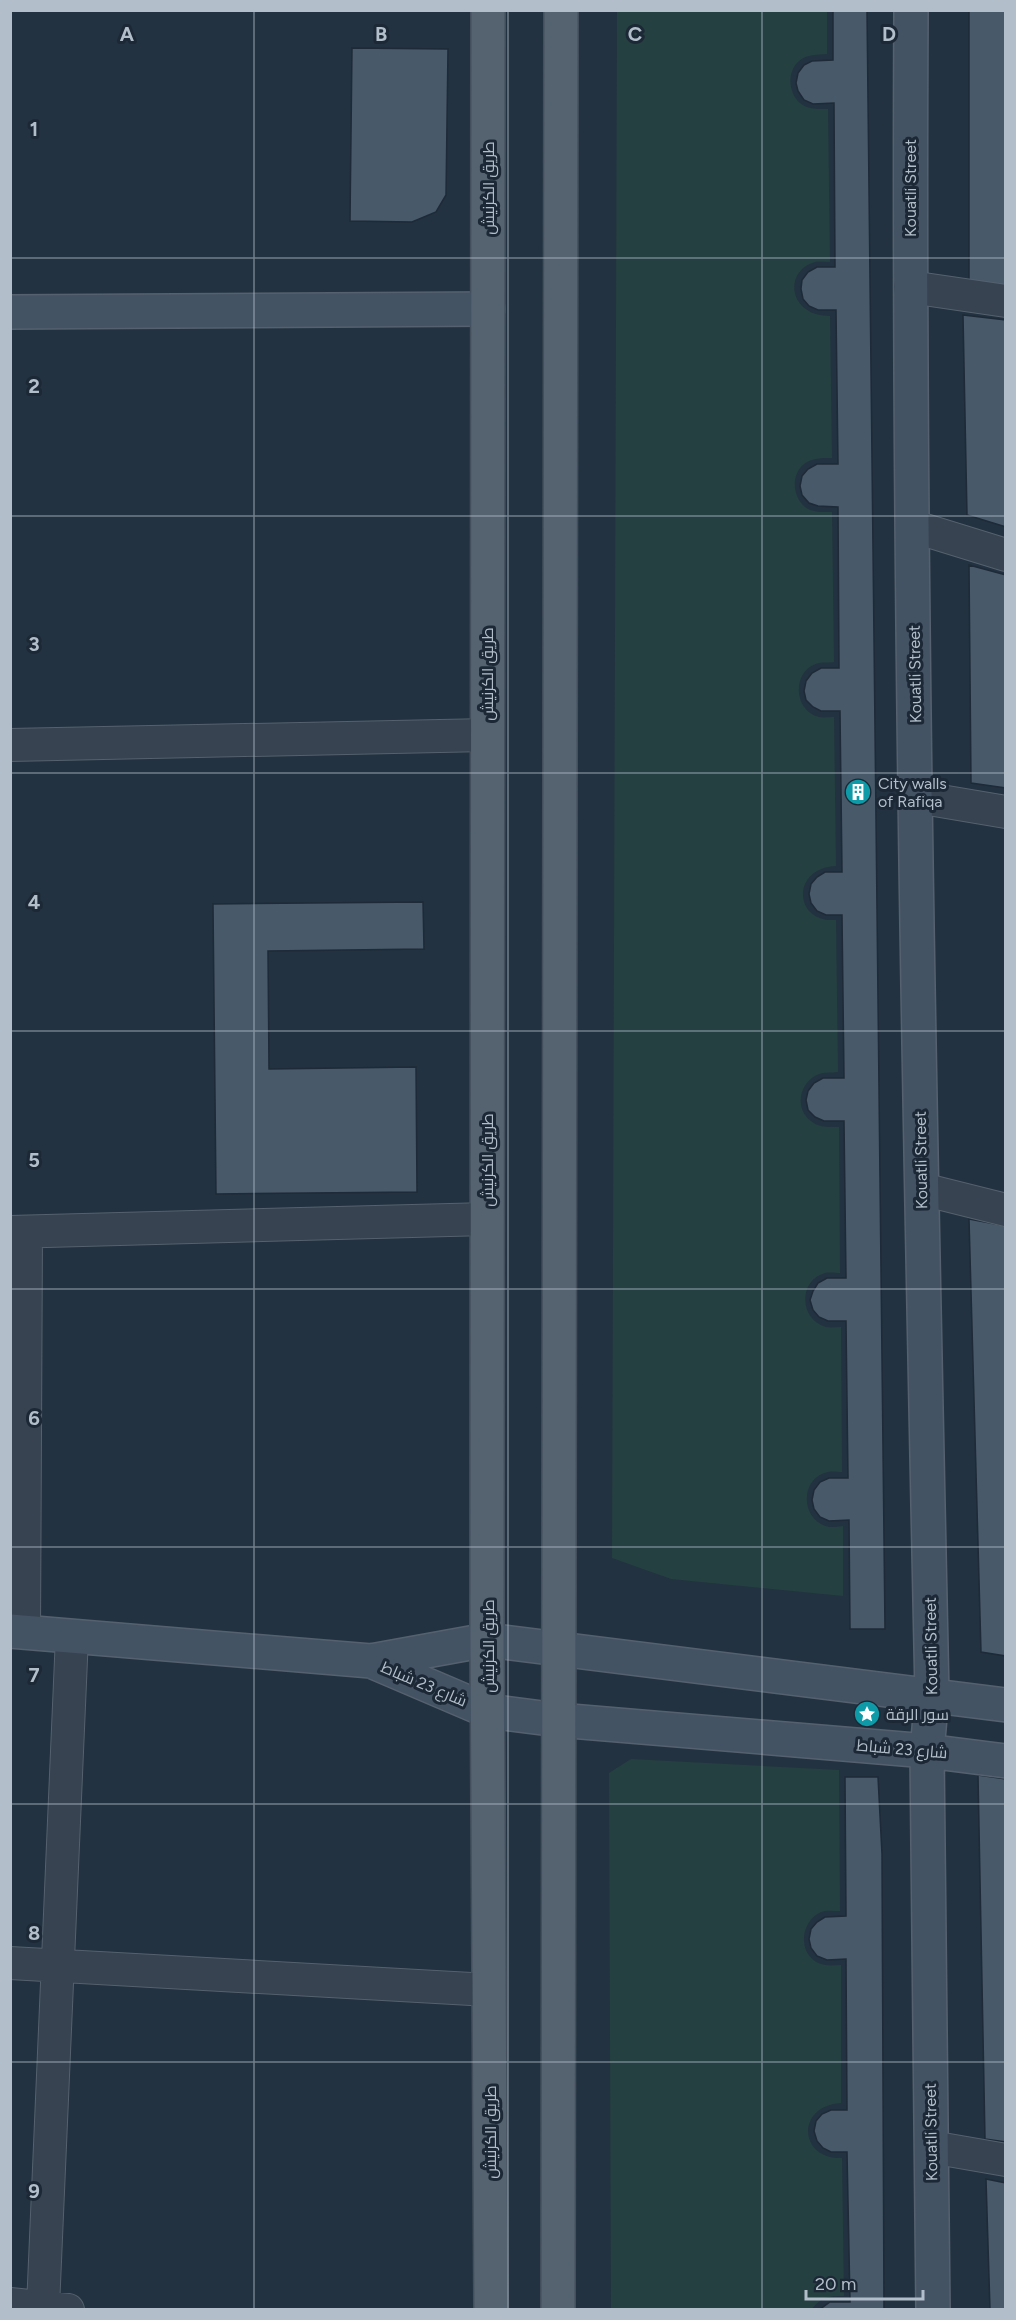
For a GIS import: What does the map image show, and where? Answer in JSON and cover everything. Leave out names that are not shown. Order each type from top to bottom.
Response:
[{"type":"main road","name":"طريق الكرنيش","points":[[488,10],[487,1640],[490,2310]]},
{"type":"main road","points":[[558,2310],[561,10]]},
{"type":"street","name":"Kouatli Street","points":[[911,10],[912,525],[932,1694],[927,1751],[933,2310]]},
{"type":"street","points":[[910,286],[1005,301]]},
{"type":"street","points":[[10,312],[488,309]]},
{"type":"street","points":[[912,525],[1005,555]]},
{"type":"street","points":[[10,745],[487,735]]},
{"type":"street","points":[[917,797],[1005,812]]},
{"type":"street","points":[[922,1189],[1005,1210]]},
{"type":"street","points":[[371,1661],[17,1632],[18,1232],[487,1218]]},
{"type":"street","points":[[10,2304],[56,2308],[57,1965],[72,1636]]},
{"type":"street","name":"شارع 23 شباط","points":[[371,1661],[487,1640],[932,1694],[1005,1705]]},
{"type":"street","name":"شارع 23 شباط","points":[[371,1661],[488,1711],[558,1720],[927,1751],[1005,1761]]},
{"type":"street","points":[[10,1963],[489,1990]]},
{"type":"street","points":[[931,2147],[1005,2160]]},
{"type":"green space","points":[[617,11],[827,11],[827,54],[809,56],[799,61],[792,70],[790,82],[793,94],[803,105],[814,109],[828,109],[830,262],[815,262],[805,267],[798,274],[795,292],[798,301],[805,309],[816,314],[830,316],[832,458],[814,459],[804,464],[797,474],[795,485],[798,497],[805,507],[815,511],[832,512],[834,662],[819,663],[810,667],[800,681],[799,690],[800,698],[810,713],[819,717],[834,717],[836,866],[821,869],[811,876],[805,885],[803,895],[805,905],[812,913],[822,919],[836,920],[838,1072],[821,1073],[812,1078],[803,1089],[801,1103],[806,1116],[817,1125],[839,1127],[840,1273],[825,1273],[816,1277],[806,1291],[805,1300],[811,1317],[817,1323],[828,1327],[841,1327],[842,1472],[830,1472],[819,1476],[808,1490],[807,1500],[808,1509],[819,1523],[829,1527],[843,1526],[843,1596],[671,1579],[612,1558]]},
{"type":"green space","points":[[631,1759],[839,1770],[840,1911],[823,1911],[813,1917],[808,1924],[804,1941],[810,1957],[817,1962],[841,1965],[841,2103],[826,2106],[816,2113],[810,2122],[808,2132],[817,2151],[828,2156],[842,2158],[844,2296],[826,2298],[812,2309],[611,2309],[609,1773]]},
{"type":"building","name":"City walls of Rafiqa","points":[[833,10],[867,10],[885,1629],[850,1629],[849,1520],[829,1521],[820,1517],[814,1509],[812,1500],[814,1490],[820,1482],[829,1478],[848,1478],[846,1321],[828,1321],[819,1317],[813,1310],[810,1300],[818,1283],[827,1278],[846,1278],[844,1121],[824,1121],[815,1117],[808,1110],[806,1100],[808,1091],[814,1083],[823,1078],[844,1078],[842,915],[826,915],[817,911],[811,903],[809,894],[811,884],[817,877],[825,872],[842,872],[840,711],[821,711],[813,707],[806,700],[804,691],[806,681],[812,673],[821,668],[839,668],[838,507],[809,503],[802,495],[800,486],[802,476],[808,469],[817,464],[838,464],[836,310],[818,310],[809,306],[803,299],[801,289],[802,280],[808,272],[817,267],[835,267],[834,103],[813,104],[804,100],[796,83],[798,73],[804,65],[812,61],[833,60]]},
{"type":"building","points":[[969,10],[1006,10],[1006,287],[969,282]]},
{"type":"building","points":[[352,48],[448,49],[446,195],[436,212],[412,222],[350,221]]},
{"type":"building","points":[[963,315],[1006,320],[1006,527],[967,515]]},
{"type":"building","points":[[969,565],[1006,575],[1006,788],[971,783]]},
{"type":"building","points":[[423,902],[424,949],[268,951],[269,1069],[416,1067],[417,1192],[216,1194],[213,904]]},
{"type":"building","points":[[969,1219],[1006,1226],[1006,1656],[981,1652]]},
{"type":"building","points":[[978,1775],[1006,1779],[1006,2142],[985,2139]]},
{"type":"building","points":[[845,1777],[878,1777],[882,1854],[884,2310],[819,2310],[830,2302],[850,2302],[847,2152],[831,2152],[823,2148],[817,2141],[814,2131],[816,2121],[822,2114],[831,2110],[847,2110],[846,1959],[827,1960],[817,1956],[811,1948],[809,1939],[811,1929],[825,1917],[846,1916]]},
{"type":"building","points":[[986,2179],[1006,2183],[1006,2310],[990,2310]]},
{"type":"place","name":"City walls of Rafiqa","points":[[858,792]]},
{"type":"place","name":"سور الرقة","points":[[867,1714]]}]
